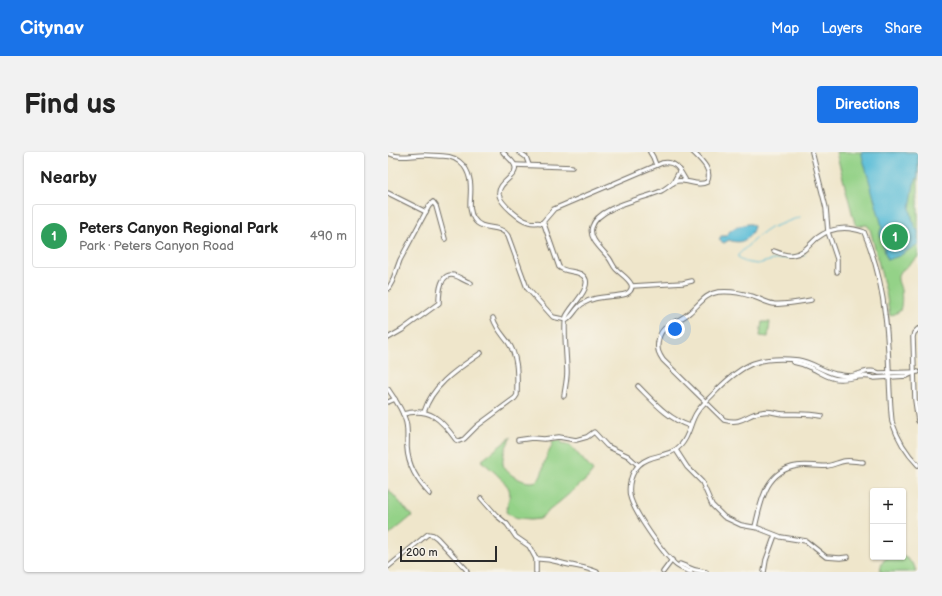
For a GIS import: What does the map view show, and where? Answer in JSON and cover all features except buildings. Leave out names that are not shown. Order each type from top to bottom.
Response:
[{"type":"street","points":[[503,152],[515,166],[514,173],[500,188],[500,200],[505,206],[525,221],[531,223],[542,223],[554,209],[656,165],[669,162],[676,165],[685,181]]},
{"type":"street","points":[[519,152],[526,157],[529,165]]},
{"type":"street","points":[[650,152],[656,165]]},
{"type":"street","points":[[632,286],[628,279],[616,269],[598,245],[592,233],[592,226],[604,213],[620,205],[663,190],[673,183],[685,181],[700,184],[705,183],[709,179],[708,169],[693,152]]},
{"type":"street","points":[[812,152],[826,208],[828,232],[837,259],[837,272]]},
{"type":"street","points":[[388,153],[402,156],[448,156],[458,160],[470,178],[471,211],[474,220],[479,225],[500,229],[506,233],[528,288],[553,317],[569,320],[578,308],[585,302],[605,296],[626,294],[630,291],[632,286]]},
{"type":"street","points":[[515,166],[529,165],[572,167]]},
{"type":"street","points":[[673,183],[680,170]]},
{"type":"street","points":[[388,193],[426,212]]},
{"type":"street","points":[[388,289],[400,260],[433,202],[435,204],[445,239]]},
{"type":"street","points":[[542,223],[545,227],[559,267],[564,271],[579,273],[584,277],[586,282],[584,291],[565,320],[567,374],[564,396]]},
{"type":"street","points":[[774,251],[790,256],[797,254],[804,251],[818,238],[839,228],[849,228],[864,232],[870,246],[882,294],[885,315],[891,410],[894,427],[901,442],[912,459],[918,465]]},
{"type":"street","points":[[388,338],[439,303],[440,286],[449,276],[457,276],[464,281],[471,283]]},
{"type":"street","points":[[632,286],[683,283],[692,281]]},
{"type":"street","points":[[811,300],[774,304],[746,295],[716,292],[701,300],[690,313],[662,330],[658,347],[660,355],[724,420],[734,422],[762,412],[811,414],[822,416]]},
{"type":"street","points":[[403,414],[418,411],[435,417],[440,420],[456,440],[460,441],[517,395],[516,364],[509,343],[495,325],[492,318]]},
{"type":"street","points":[[918,329],[914,333],[913,337],[916,372],[916,411],[918,421]]},
{"type":"street","points":[[424,412],[430,397],[438,387],[460,368],[481,353]]},
{"type":"street","points":[[691,572],[675,564],[665,554],[630,497],[630,480],[638,465],[647,459],[676,450],[684,441],[697,412],[733,374],[747,365],[770,360],[807,362],[837,375],[850,376],[874,371],[889,374],[916,372]]},
{"type":"street","points":[[788,360],[804,365],[824,376],[837,380],[858,377],[874,378],[889,374]]},
{"type":"street","points":[[638,386],[664,412],[678,422],[690,426]]},
{"type":"street","points":[[388,389],[403,414],[406,423],[409,463],[415,475],[430,494]]},
{"type":"street","points":[[388,402],[395,399]]},
{"type":"street","points":[[518,440],[559,437],[576,440],[587,437],[594,432],[607,446],[628,456],[638,465]]},
{"type":"street","points":[[676,450],[687,467],[702,482],[716,511],[730,521],[741,525],[755,527],[789,539],[806,541],[826,556],[840,558],[848,557]]},
{"type":"street","points":[[755,527],[764,491],[770,482],[785,470],[795,466],[804,465],[828,466],[846,461],[863,462]]},
{"type":"street","points":[[481,498],[506,524],[516,537],[529,546],[536,560],[536,572]]},
{"type":"street","points":[[388,567],[428,534],[437,538],[466,568],[466,572]]},
{"type":"street","points":[[764,572],[766,560],[775,535]]},
{"type":"street","points":[[536,560],[554,560],[597,572]]},
{"type":"street","points":[[663,572],[672,560]]},
{"type":"street","points":[[672,560],[686,567],[706,572]]},
{"type":"green space","points":[[836,152],[918,152],[918,257],[898,275],[902,295],[901,308],[900,311],[890,316],[886,292],[870,229],[867,225],[858,226],[855,224]]},
{"type":"green space","points":[[762,322],[770,322],[768,337],[760,336]]},
{"type":"green space","points":[[511,437],[506,447],[503,464],[508,472],[519,479],[530,482],[539,479],[552,441],[561,440],[562,443],[570,445],[593,471],[587,479],[539,519],[529,520],[514,518],[506,512],[510,494],[509,489],[488,466],[481,461]]},
{"type":"green space","points":[[388,489],[412,516],[388,536]]},
{"type":"green space","points":[[906,558],[914,565],[916,572],[880,572],[882,562],[884,560],[906,560]]},
{"type":"water","points":[[861,152],[918,152],[918,176],[914,184],[910,208],[914,226],[918,231],[918,244],[899,256],[887,260],[880,233],[882,226]]},
{"type":"water","points":[[748,224],[754,226],[753,231],[745,240],[738,242],[729,240],[724,243],[719,240],[721,236],[726,236],[733,229]]},
{"type":"waterway","points":[[800,217],[770,228],[758,236],[738,255],[738,257],[745,262],[757,264],[805,255]]},
{"type":"place","name":"Peters Canyon Regional Park","points":[[895,237]]}]
